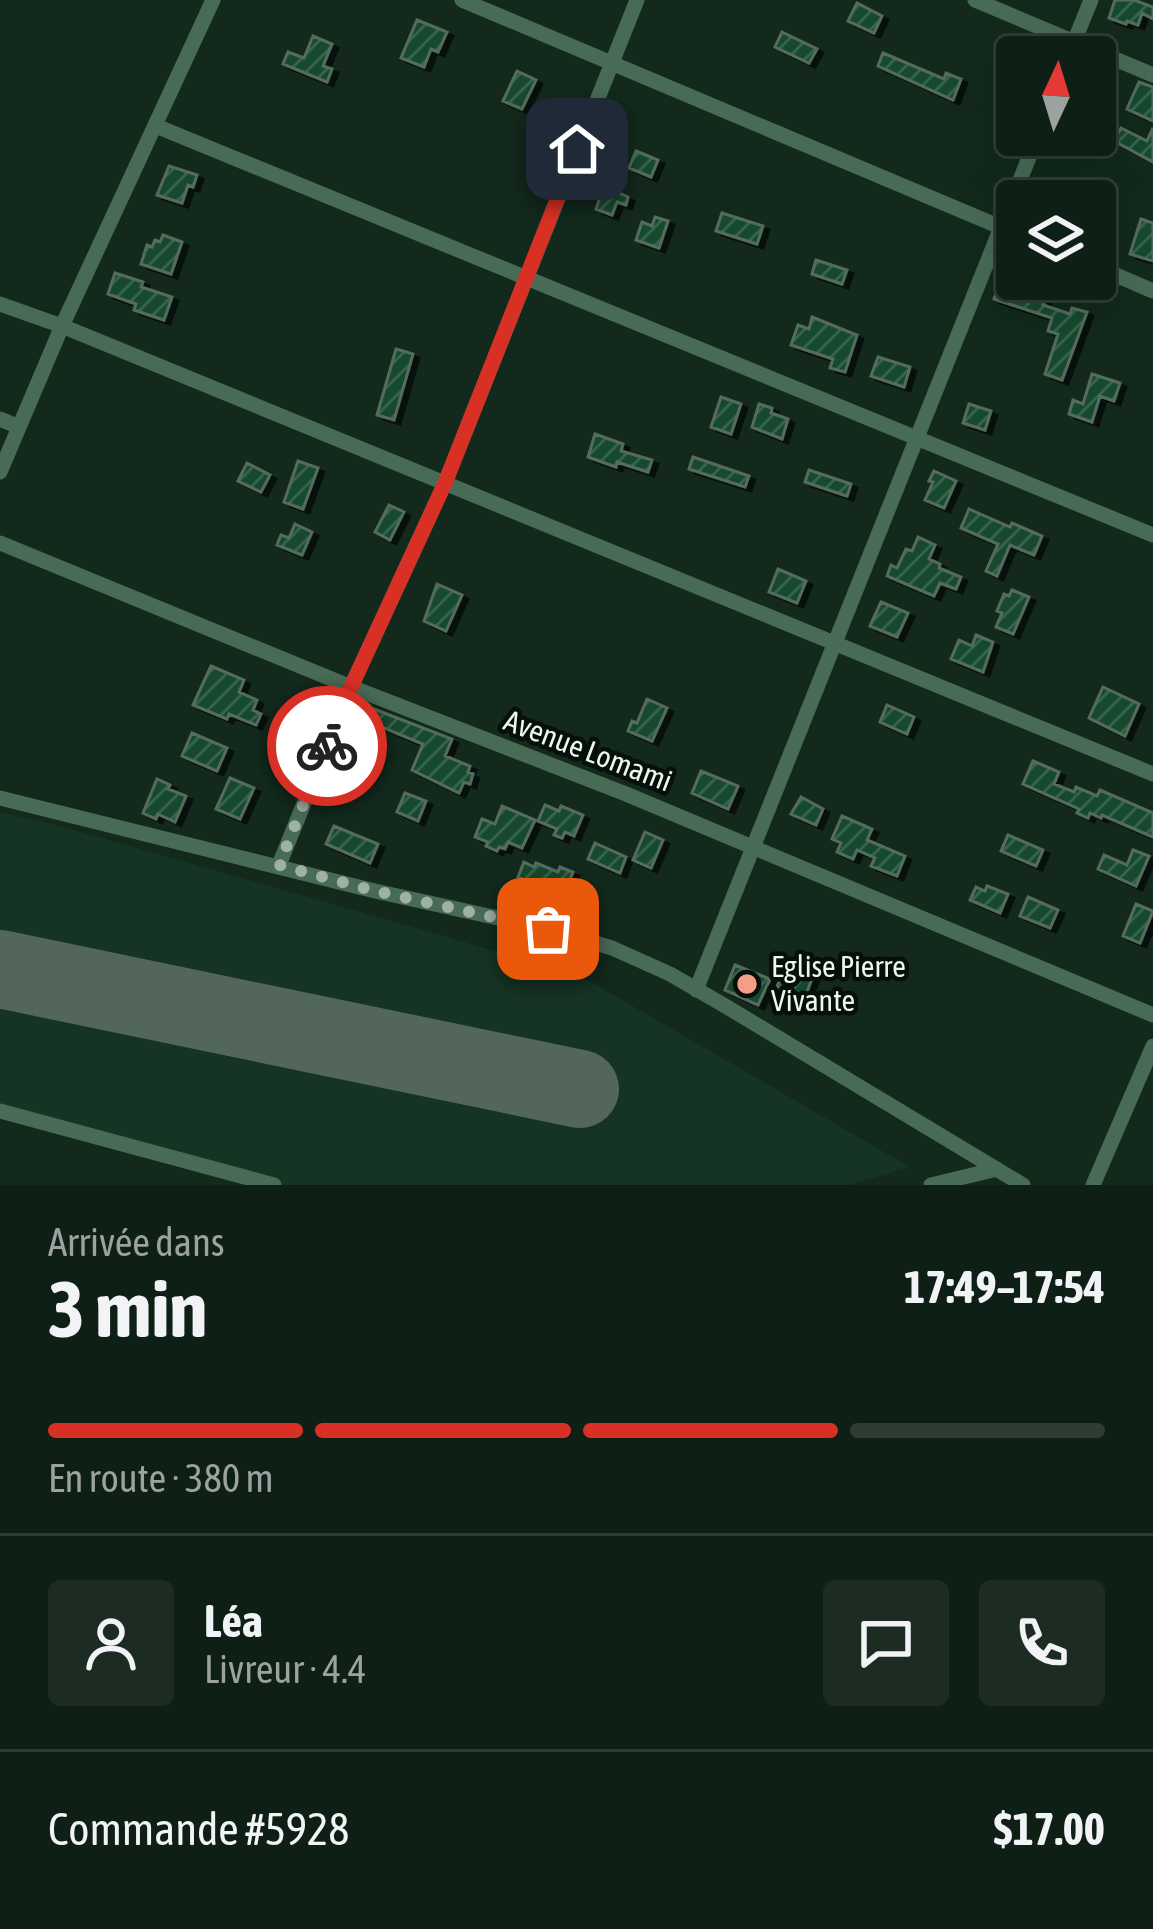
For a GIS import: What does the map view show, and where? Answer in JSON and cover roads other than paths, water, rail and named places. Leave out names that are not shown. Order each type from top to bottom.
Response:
[{"type":"street","points":[[0,472],[213,0]]},
{"type":"street","points":[[462,0],[996,225]]},
{"type":"street","points":[[279,865],[351,687],[445,483],[637,0]]},
{"type":"street","points":[[975,0],[1044,36]]},
{"type":"street","points":[[1077,36],[1091,0]]},
{"type":"street","points":[[1116,64],[1153,75]]},
{"type":"street","points":[[156,126],[1153,535]]},
{"type":"street","points":[[696,991],[915,437],[996,259]]},
{"type":"street","points":[[1116,275],[1153,291]]},
{"type":"street","points":[[0,304],[1153,774]]},
{"type":"street","points":[[0,418],[19,427]]},
{"type":"street","name":"Avenue Lomami","points":[[0,543],[755,847],[1153,1015]]},
{"type":"street","points":[[0,798],[612,948],[670,974],[1023,1185]]},
{"type":"street","points":[[1093,1185],[1153,1046]]},
{"type":"street","points":[[0,1112],[235,1180],[274,1185]]},
{"type":"street","points":[[931,1185],[997,1169]]},
{"type":"place","name":"Eglise Pierre Vivante","points":[[747,984]]}]
